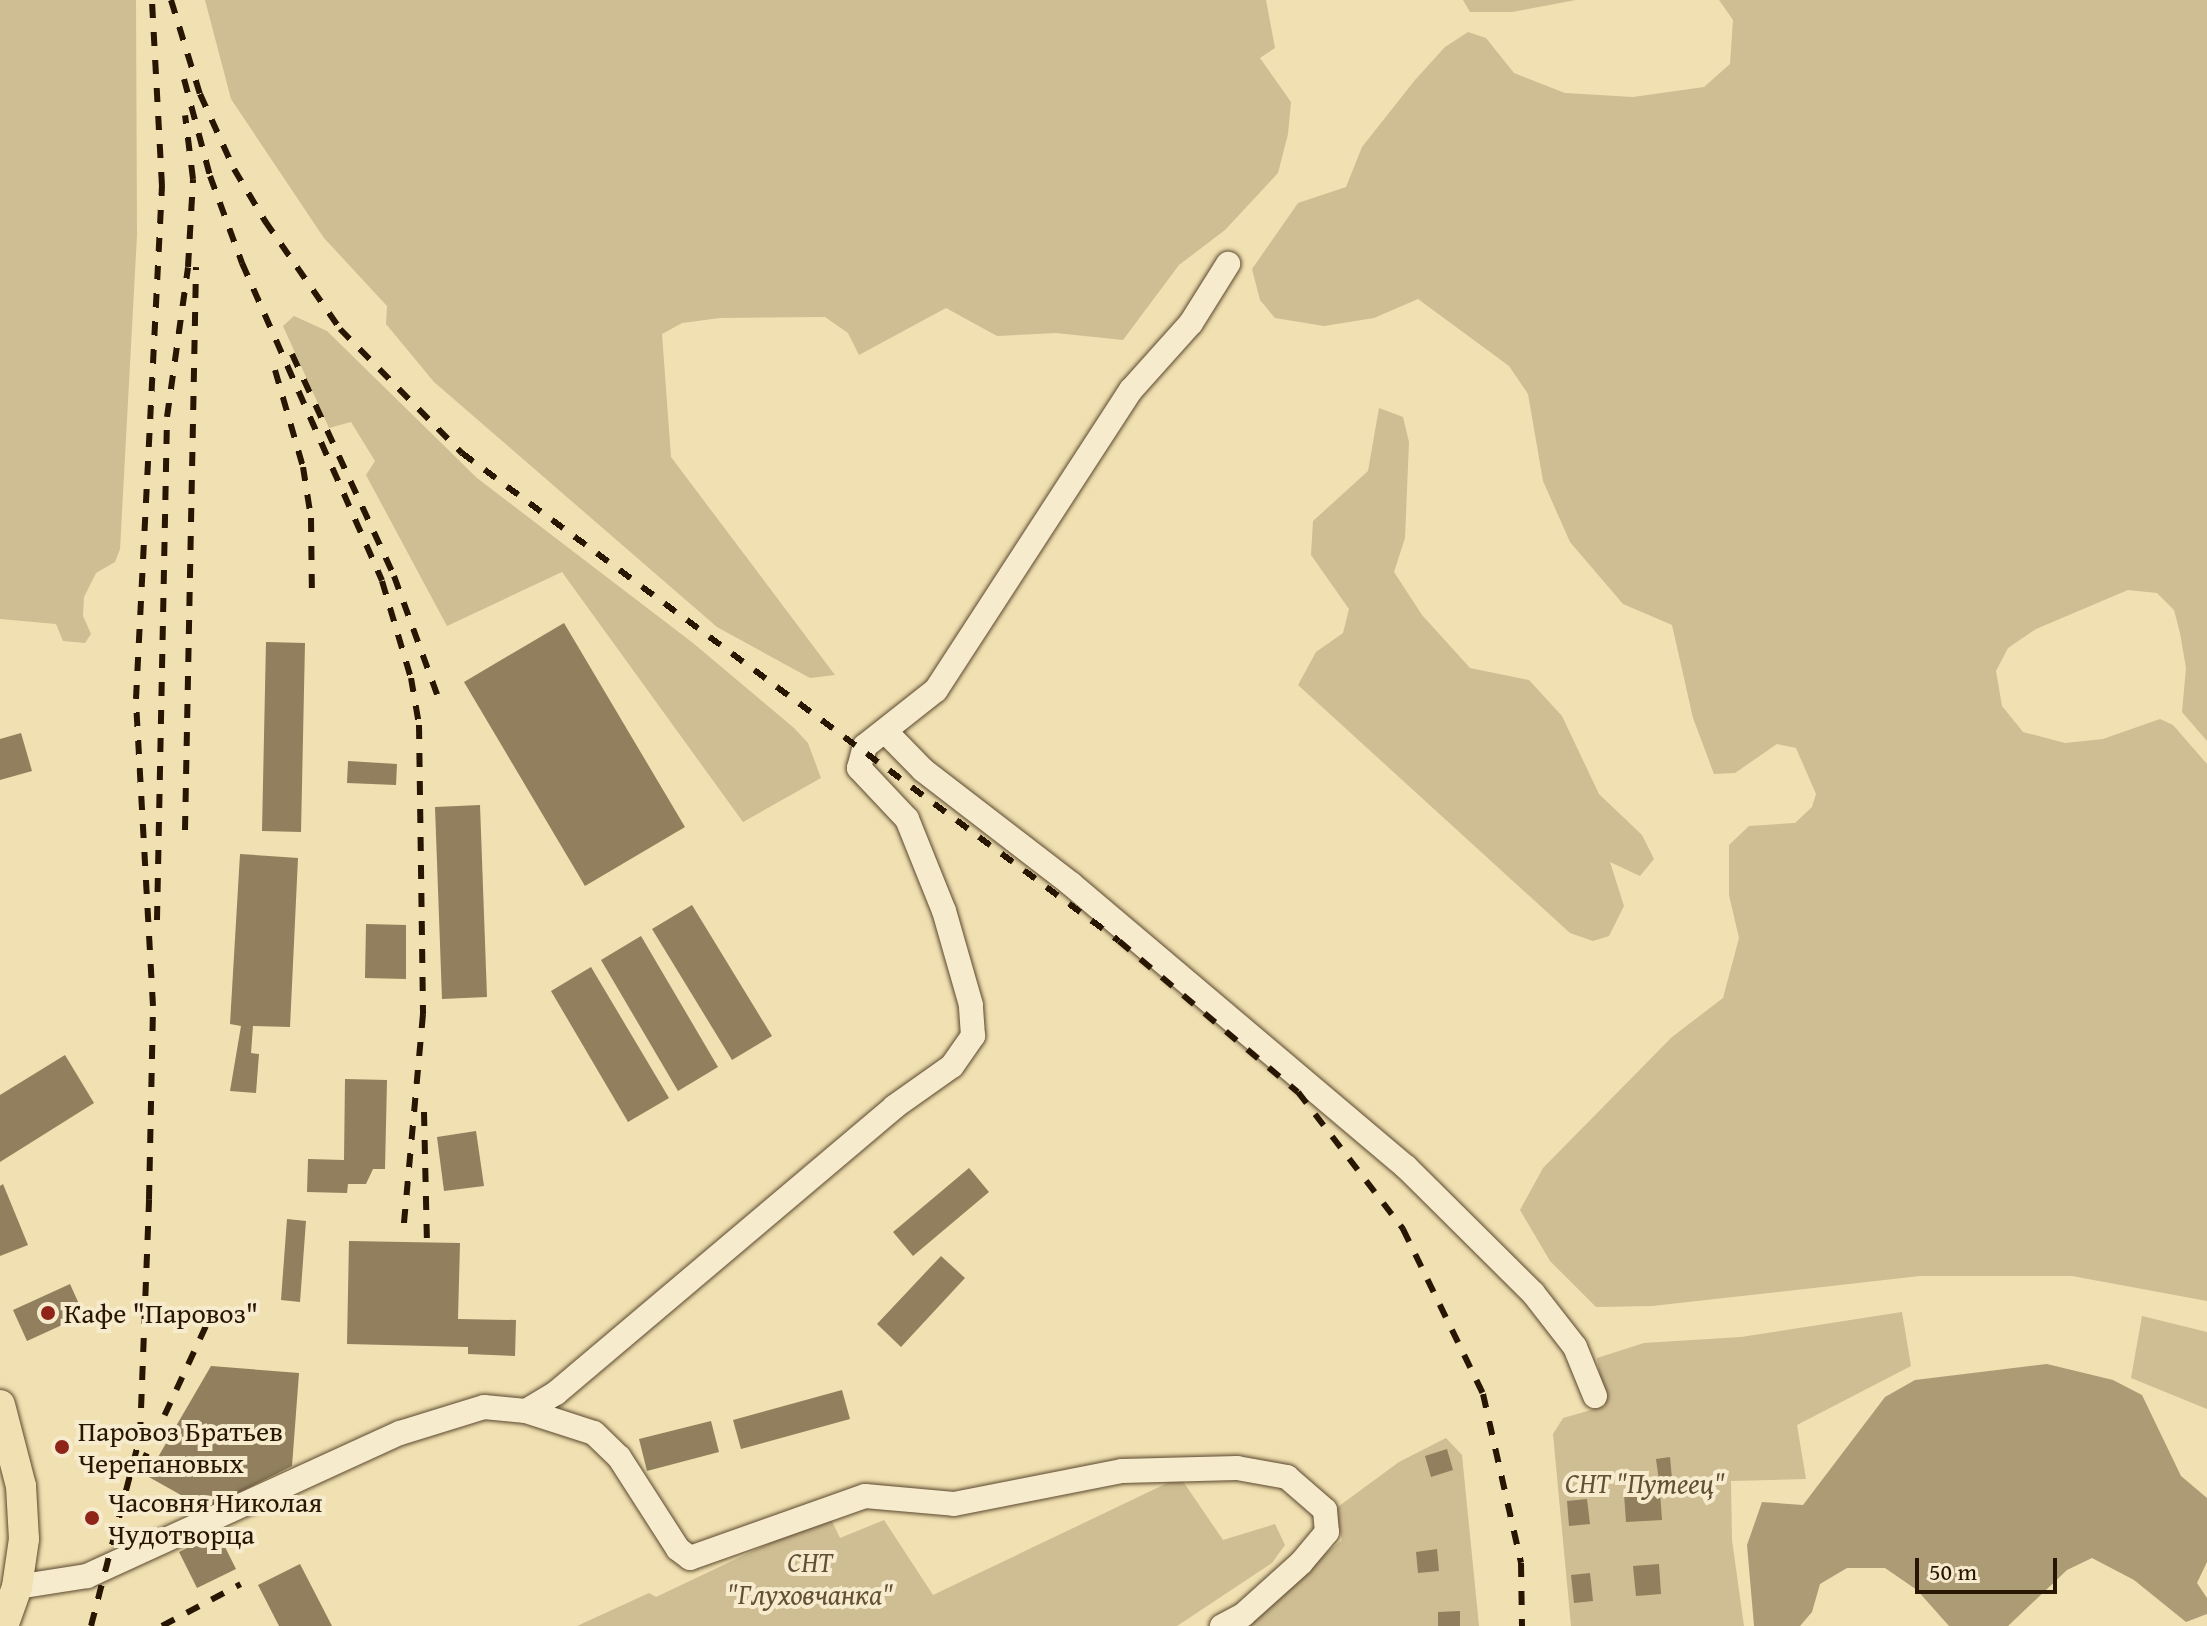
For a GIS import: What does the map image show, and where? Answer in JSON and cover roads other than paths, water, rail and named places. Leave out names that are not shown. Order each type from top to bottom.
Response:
[{"type":"main road","points":[[0,1405],[21,1486],[24,1539],[17,1587],[3,1626]]},
{"type":"street","points":[[526,1411],[556,1393],[894,1107],[952,1066],[973,1036],[971,1005],[944,911],[907,819],[859,768],[865,746],[936,690],[1131,390],[1191,323],[1228,264]]},
{"type":"street","points":[[885,731],[923,770],[1071,884],[1406,1167],[1533,1293],[1575,1347],[1595,1396]]},
{"type":"street","points":[[17,1587],[87,1576],[400,1433],[484,1407],[526,1411],[594,1433],[619,1457],[678,1549],[690,1558],[865,1496],[954,1504],[1122,1471],[1237,1468],[1287,1477],[1325,1510],[1327,1532],[1243,1615],[1222,1626]]},
{"type":"railway","points":[[91,1626],[140,1436],[149,1199],[153,1006],[136,699],[162,186],[152,0]]},
{"type":"railway","points":[[171,0],[200,94],[234,169],[265,221],[340,329],[462,453],[1119,941],[1298,1092],[1403,1229],[1483,1394],[1521,1563],[1522,1626]]},
{"type":"railway","points":[[184,79],[210,176],[242,263],[382,581],[411,678],[419,725],[423,1014],[403,1235]]},
{"type":"railway","points":[[157,920],[167,417],[188,267],[193,179],[185,115]]},
{"type":"railway","points":[[185,830],[196,267]]},
{"type":"railway","points":[[292,354],[394,576],[437,694]]},
{"type":"railway","points":[[275,370],[303,467],[311,518],[312,598]]},
{"type":"railway","points":[[424,1112],[427,1240]]},
{"type":"railway","points":[[141,1466],[207,1324]]},
{"type":"railway","points":[[162,1626],[241,1584]]},
{"type":"place","name":"Кафе \"Паровоз\"","points":[[48,1313]]},
{"type":"place","name":"Паровоз Братьев Черепановых","points":[[62,1447]]},
{"type":"place","name":"Часовня Николая Чудотворца","points":[[92,1518]]},
{"type":"park label","name":"СНТ \"Путеец\"","points":[[1645,1483]]},
{"type":"park label","name":"СНТ \"Глуховчанка\"","points":[[810,1578]]}]
